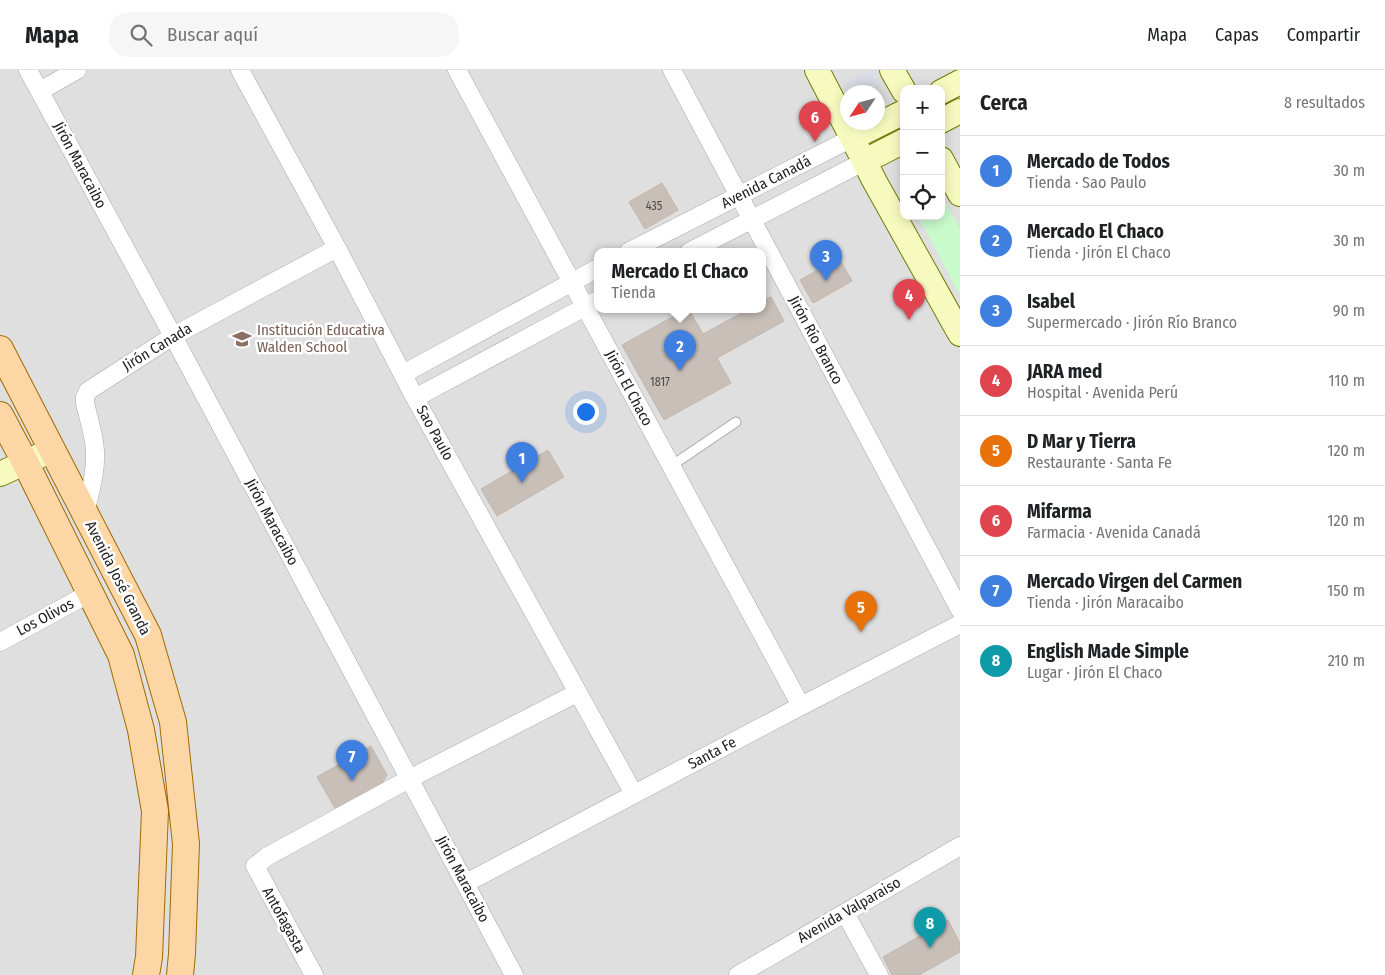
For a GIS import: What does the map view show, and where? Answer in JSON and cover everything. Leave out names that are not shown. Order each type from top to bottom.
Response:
[{"type":"main road","points":[[816,70],[960,334]]},
{"type":"main road","points":[[892,70],[901,85]]},
{"type":"main road","points":[[945,90],[960,82]]},
{"type":"main road","points":[[945,119],[960,112]]},
{"type":"main road","name":"Avenida Canadá","points":[[852,138],[900,114]]},
{"type":"main road","name":"Avenida Canadá","points":[[865,161],[900,143]]},
{"type":"main road","points":[[945,166],[960,194]]},
{"type":"main road","name":"Avenida José Granda","points":[[0,349],[148,635],[173,722],[186,844],[180,975]]},
{"type":"main road","points":[[3,427],[36,418]]},
{"type":"main road","name":"Avenida José Granda","points":[[3,427],[25,462],[121,656],[141,730],[155,812],[149,957],[146,975]]},
{"type":"main road","points":[[0,474],[52,450]]},
{"type":"street","name":"Jirón Maracaibo","points":[[28,70],[173,336],[514,975]]},
{"type":"street","points":[[40,91],[77,70]]},
{"type":"street","name":"Sao Paulo","points":[[240,70],[338,248],[415,398],[634,794]]},
{"type":"street","name":"Jirón El Chaco","points":[[457,70],[572,282],[591,303]]},
{"type":"street","name":"Jirón Río Branco","points":[[672,70],[960,610]]},
{"type":"street","name":"Avenida Canadá","points":[[636,248],[852,138]]},
{"type":"street","name":"Avenida Canadá","points":[[697,248],[865,161]]},
{"type":"street","name":"Jirón Canada","points":[[85,512],[91,488],[95,456],[94,442],[85,403],[88,391],[173,336],[338,248]]},
{"type":"street","points":[[403,374],[594,270]]},
{"type":"street","points":[[415,398],[591,303]]},
{"type":"street","name":"Jirón El Chaco","points":[[596,313],[671,466],[801,706]]},
{"type":"street","name":"Los Olivos","points":[[0,642],[90,593]]},
{"type":"street","name":"Santa Fe","points":[[466,883],[960,624]]},
{"type":"street","points":[[409,780],[577,693]]},
{"type":"street","name":"Antofagasta","points":[[314,975],[255,866],[268,856],[409,780]]},
{"type":"street","name":"Avenida Valparaiso","points":[[738,975],[960,846]]},
{"type":"street","points":[[845,913],[880,975]]},
{"type":"lane","points":[[671,466],[736,422]]},
{"type":"shaded area","points":[[0,70],[960,70],[960,975],[0,975]]},
{"type":"shaded area","points":[[869,70],[873,70],[880,82],[879,85],[845,85],[844,83]]},
{"type":"green space","points":[[945,201],[960,229],[960,296],[920,220],[945,220]]},
{"type":"building","points":[[662,183],[678,210],[645,229],[629,202]]},
{"type":"building","points":[[839,258],[852,281],[813,303],[800,280]]},
{"type":"building","points":[[771,297],[784,321],[717,358],[731,383],[664,420],[622,345],[680,313],[691,313],[703,334],[742,313],[766,313],[766,299]]},
{"type":"building","points":[[548,450],[564,477],[497,516],[481,489]]},
{"type":"building","points":[[371,746],[387,775],[381,785],[336,810],[317,777]]},
{"type":"building","points":[[948,920],[960,943],[960,952],[919,975],[892,975],[883,957]]},
{"type":"place","name":"Mifarma","points":[[815,142]]},
{"type":"place","name":"Isabel","points":[[826,281]]},
{"type":"place","name":"JARA med","points":[[909,320]]},
{"type":"place","name":"Institución Educativa Walden School","points":[[242,339]]},
{"type":"place","name":"Mercado El Chaco","points":[[680,371]]},
{"type":"place","name":"Mercado de Todos","points":[[522,483]]},
{"type":"place","name":"D Mar y Tierra","points":[[861,632]]},
{"type":"place","name":"Mercado Virgen del Carmen","points":[[352,781]]},
{"type":"place","name":"English Made Simple","points":[[930,948]]}]
